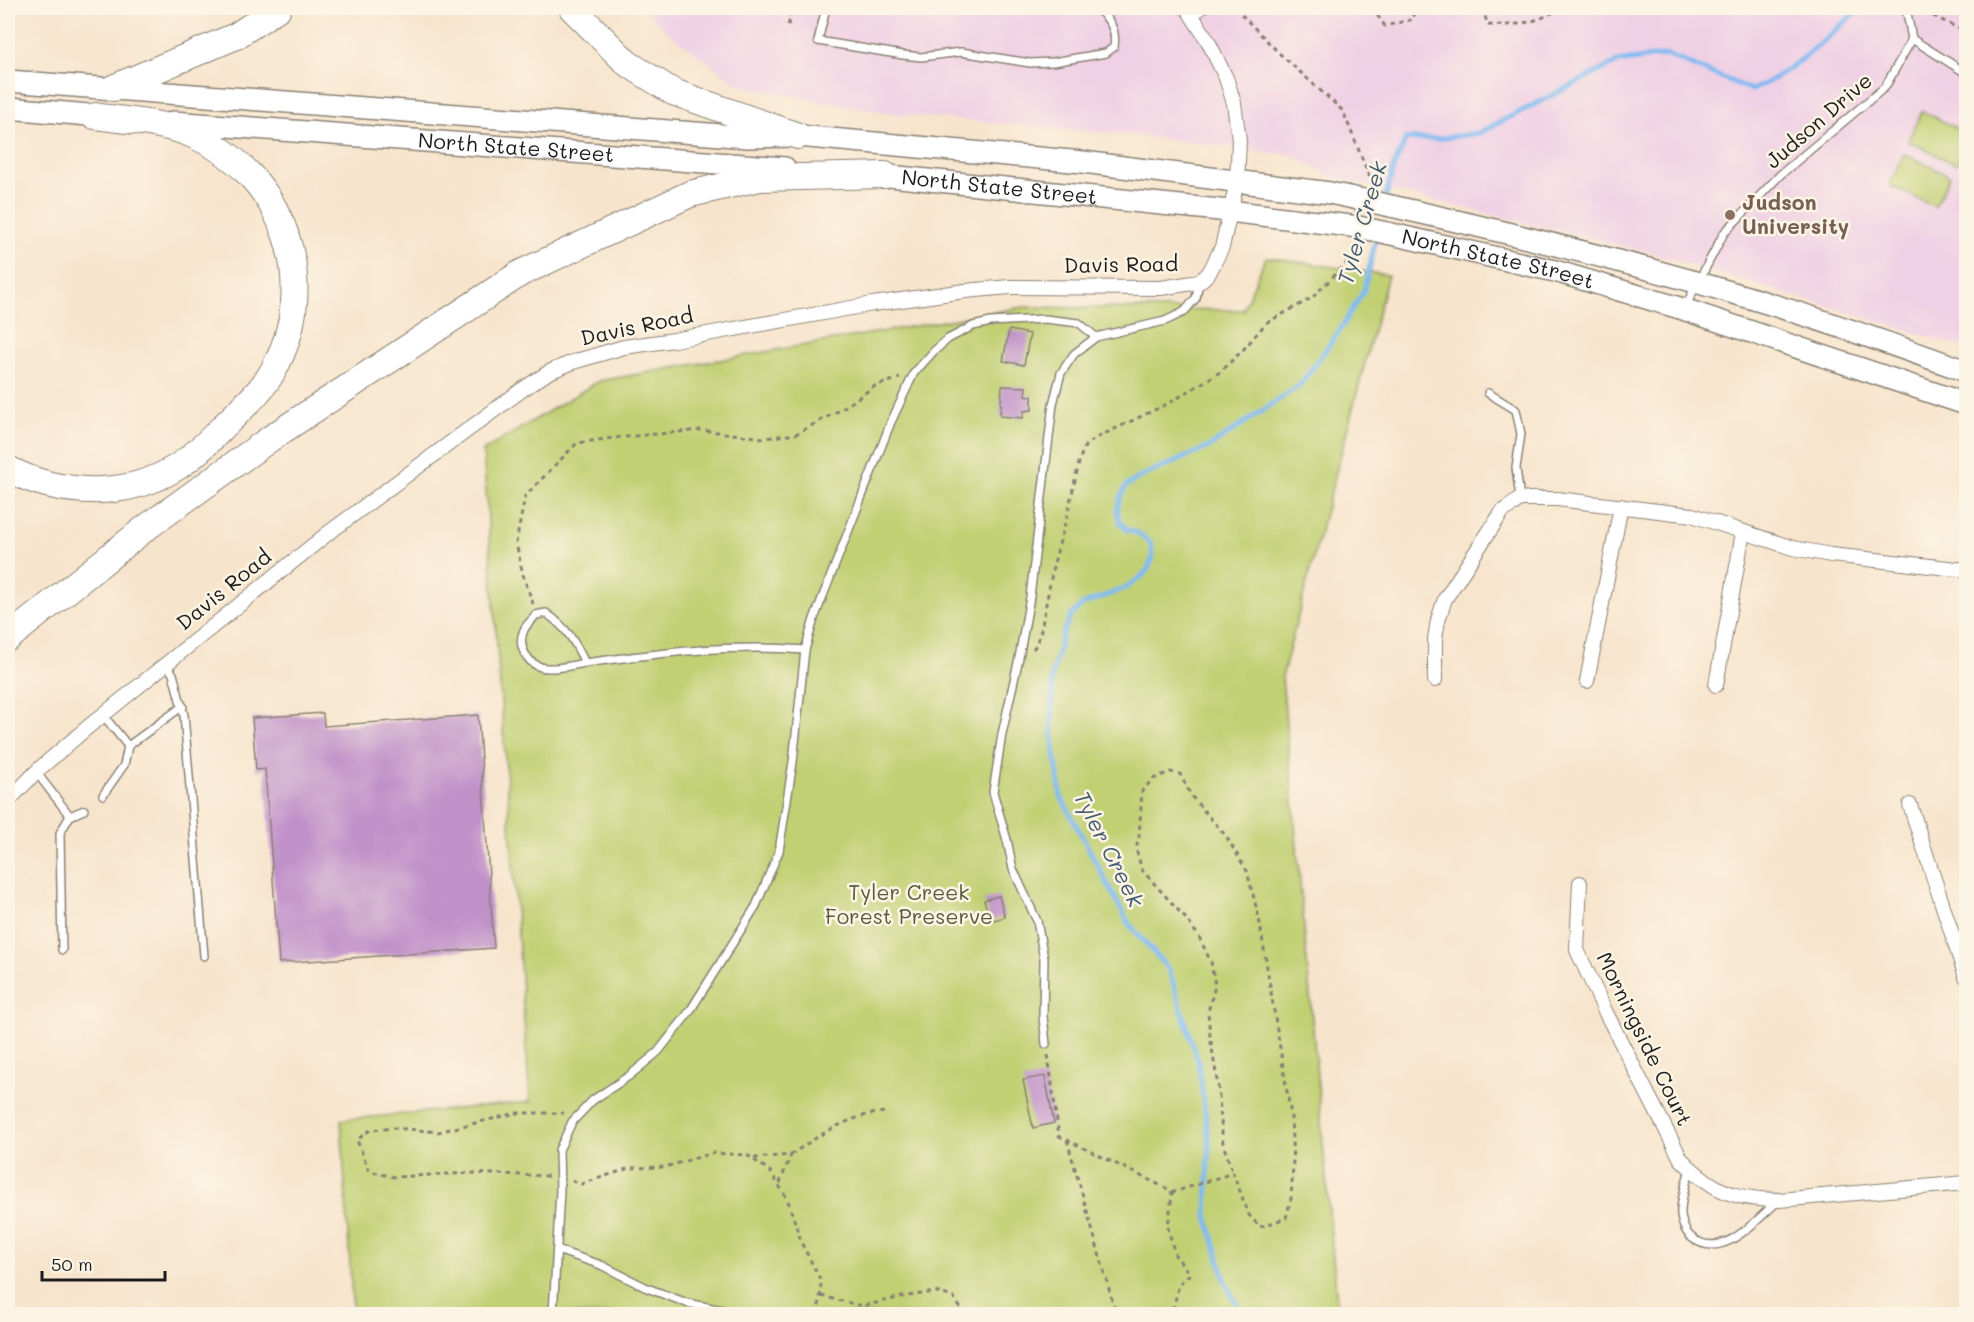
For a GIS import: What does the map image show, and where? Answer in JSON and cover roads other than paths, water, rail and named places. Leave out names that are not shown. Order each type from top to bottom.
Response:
[{"type":"highway","points":[[113,88],[236,36],[278,8]]},
{"type":"highway","points":[[573,8],[627,63],[672,93],[798,136]]},
{"type":"highway","points":[[8,470],[43,483],[92,491],[110,490],[160,477],[201,448],[256,394],[279,360],[289,330],[294,302],[292,256],[282,223],[261,187],[227,153],[193,134],[176,129],[95,116]]},
{"type":"highway","points":[[8,638],[143,530],[271,438],[521,273],[690,194],[759,178],[885,175]]},
{"type":"main road","name":"North State Street","points":[[8,81],[748,137],[798,136],[1083,162],[1330,193],[1368,192],[1391,206],[1523,235],[1698,282],[1966,371]]},
{"type":"main road","name":"North State Street","points":[[8,108],[885,175],[1230,211],[1360,232],[1387,233],[1555,271],[1683,309],[1966,404]]},
{"type":"street","name":"Davis Road","points":[[8,801],[36,771],[327,534],[549,372],[573,362],[624,347],[873,304],[965,291],[1010,287],[1161,288],[1199,282],[1209,273],[1222,247],[1237,182],[1239,140],[1234,103],[1226,78],[1190,12]]},
{"type":"street","points":[[1435,680],[1435,639],[1445,599],[1502,512],[1520,499],[1557,500],[1692,515],[1793,548],[1831,555],[1966,570]]},
{"type":"street","points":[[1587,681],[1621,506]]},
{"type":"street","points":[[1716,685],[1743,532]]},
{"type":"street","points":[[1910,806],[1966,977]]},
{"type":"street","name":"Morningside Court","points":[[1580,882],[1577,950],[1606,1014],[1681,1159],[1698,1176],[1723,1192],[1750,1199],[1779,1200],[1966,1183]]},
{"type":"lane","points":[[826,8],[818,42],[921,57],[961,52],[1030,63],[1053,62],[1106,53],[1114,47],[1115,30],[1106,15],[1096,8]]},
{"type":"lane","points":[[1190,12],[1205,8]]},
{"type":"lane","points":[[1906,8],[1912,39],[1966,73]]},
{"type":"lane","name":"Judson Drive","points":[[1683,309],[1724,234],[1780,175],[1885,87],[1912,39]]},
{"type":"lane","points":[[1046,1044],[1043,1017],[1044,959],[1037,921],[1013,868],[993,792],[1002,734],[1030,597],[1053,404],[1061,374],[1074,354],[1096,337],[1165,321],[1184,312],[1196,298],[1199,282]]},
{"type":"lane","points":[[553,1314],[560,1177],[559,1150],[572,1122],[592,1100],[629,1076],[657,1052],[690,1011],[756,906],[779,851],[793,762],[805,650],[814,619],[883,444],[914,373],[948,339],[973,326],[991,322],[1045,319],[1079,323],[1096,337]]},
{"type":"lane","points":[[1488,393],[1516,410],[1521,434],[1516,468],[1520,499]]},
{"type":"lane","points":[[585,663],[573,637],[546,613],[536,615],[524,630],[522,644],[527,659],[538,667],[550,669],[646,655],[768,647],[805,650]]},
{"type":"lane","points":[[166,664],[173,674],[183,706],[204,956]]},
{"type":"lane","points":[[103,795],[124,765],[128,746],[183,706]]},
{"type":"lane","points":[[103,715],[128,746]]},
{"type":"lane","points":[[36,771],[70,816]]},
{"type":"lane","points":[[62,950],[60,833],[70,816],[84,810]]},
{"type":"lane","points":[[1690,1168],[1681,1209],[1682,1223],[1689,1235],[1701,1244],[1713,1246],[1727,1242],[1751,1225],[1779,1200]]},
{"type":"lane","points":[[556,1250],[600,1265],[646,1288],[687,1303],[742,1314]]},
{"type":"waterway","name":"Tyler Creek","points":[[1385,199],[1394,166],[1406,139],[1436,139],[1479,133],[1617,62],[1667,55],[1752,90],[1796,64],[1860,8]]},
{"type":"waterway","name":"Tyler Creek","points":[[1242,1314],[1226,1284],[1207,1216],[1209,1141],[1198,1061],[1169,970],[1129,924],[1061,797],[1052,732],[1052,675],[1063,632],[1071,616],[1082,605],[1125,588],[1140,578],[1148,569],[1153,557],[1151,544],[1138,533],[1127,530],[1120,522],[1117,511],[1126,486],[1140,477],[1209,447],[1300,385],[1340,330],[1364,290],[1377,235]]},
{"type":"place","name":"Judson University","points":[[1730,215]]},
{"type":"park label","name":"Tyler Creek Forest Preserve","points":[[909,905]]}]
